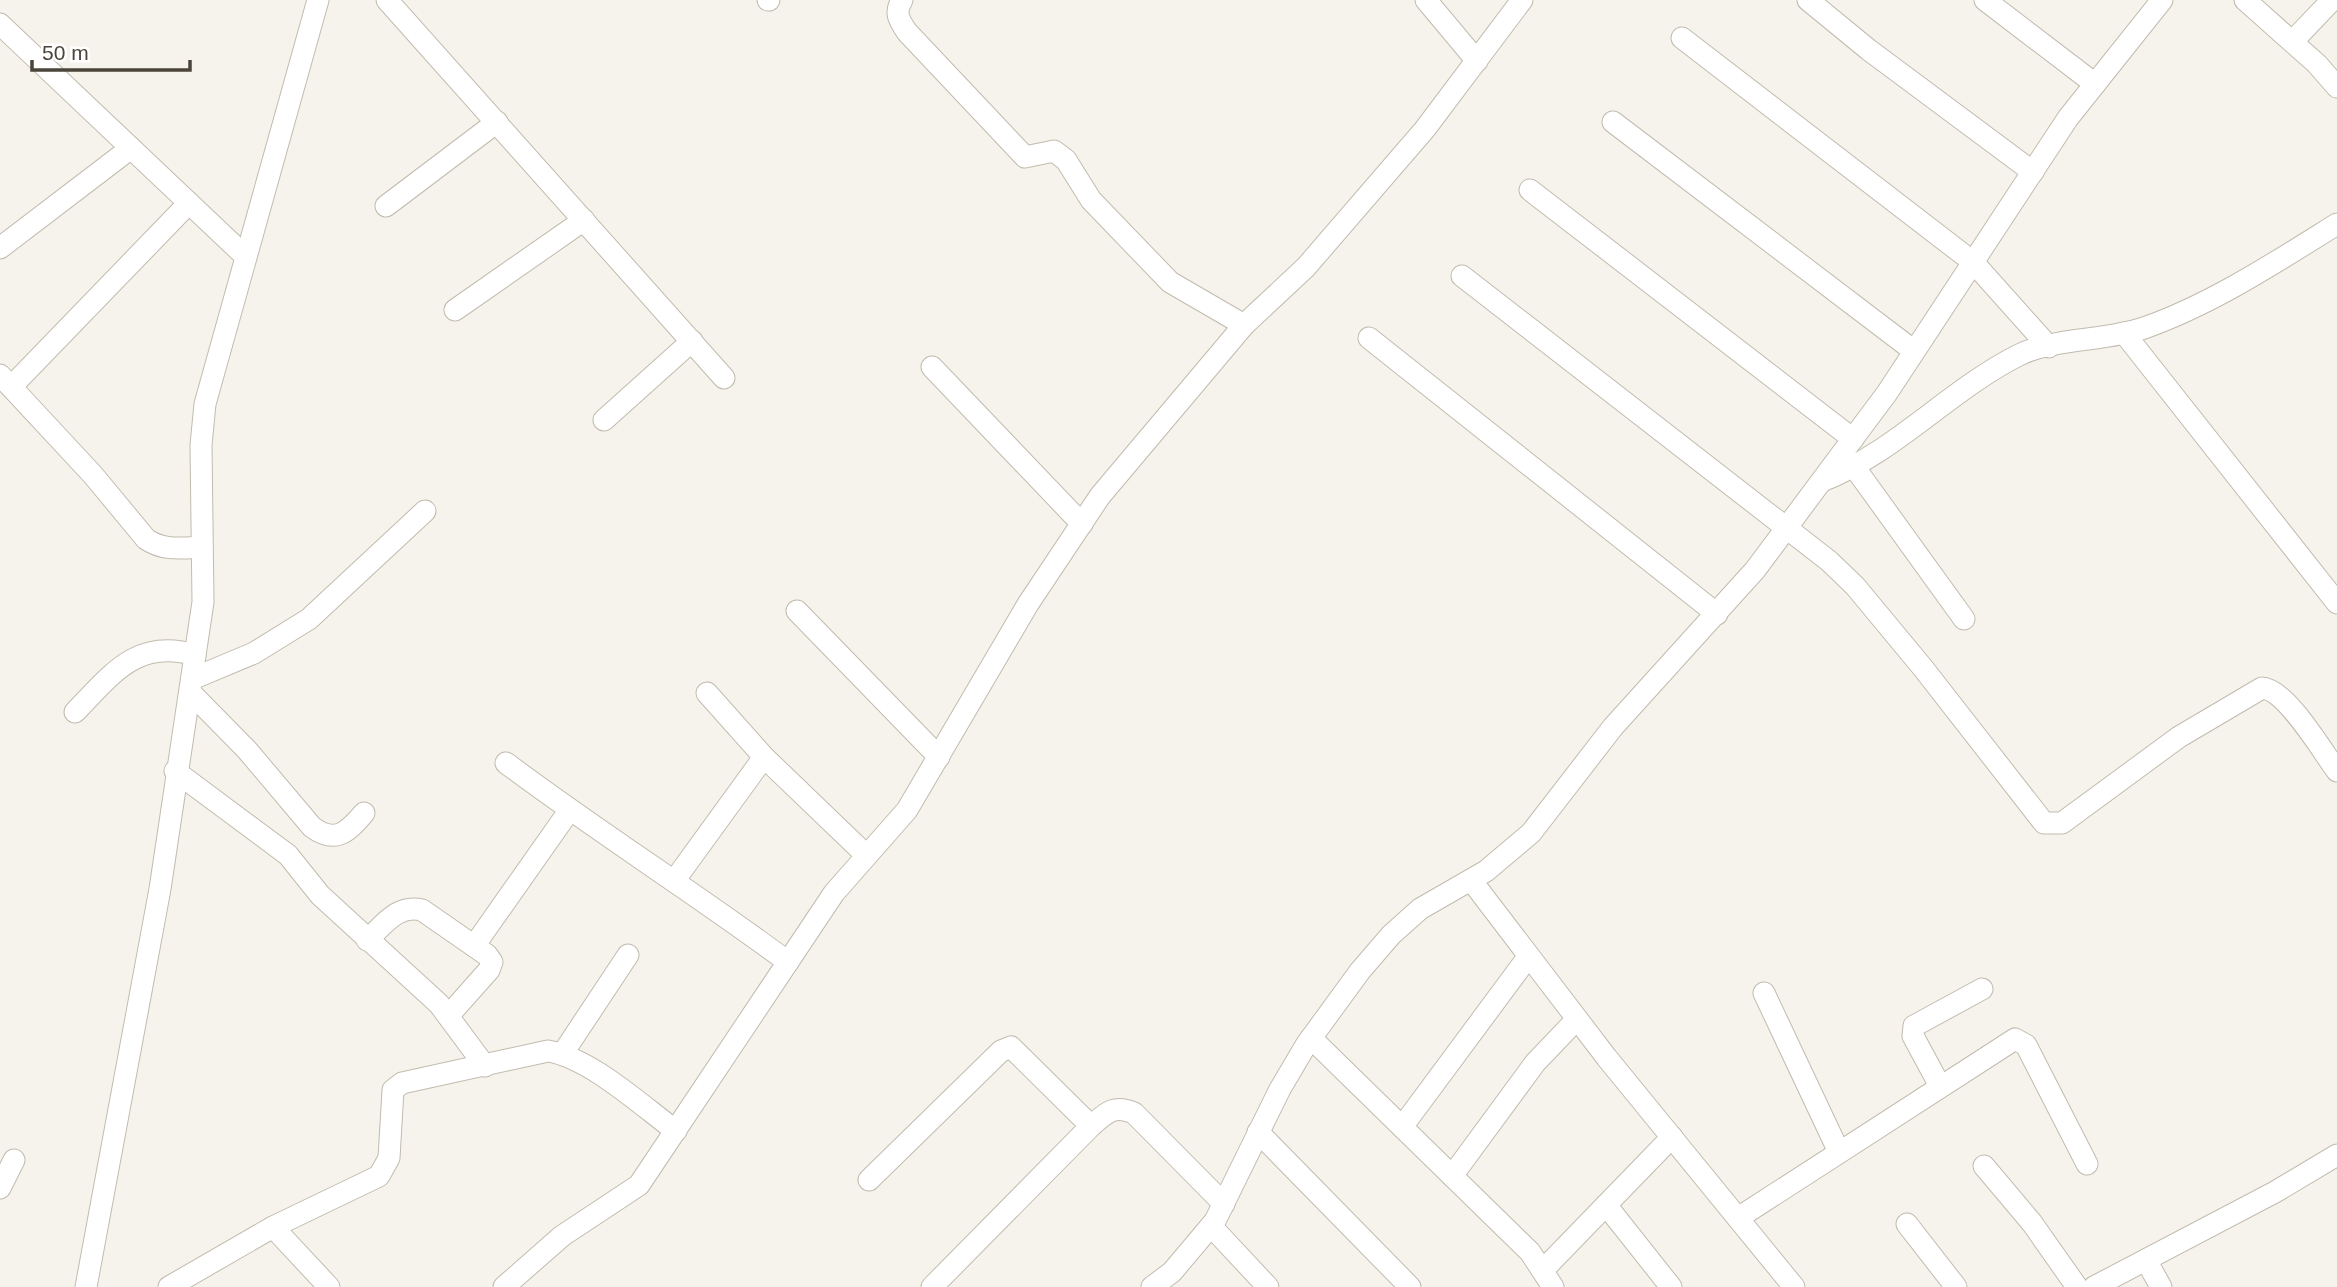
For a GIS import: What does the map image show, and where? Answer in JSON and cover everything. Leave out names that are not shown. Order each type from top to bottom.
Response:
[{"type":"street","points":[[86,1287],[160,889],[203,602],[201,445],[205,404],[244,256],[318,0]]},
{"type":"street","points":[[387,0],[724,378]]},
{"type":"street","points":[[902,0],[897,8],[898,18],[907,32],[1025,157],[1058,153],[1066,160],[1091,200],[1170,282],[1244,325]]},
{"type":"street","points":[[1426,0],[1476,61]]},
{"type":"street","points":[[504,1287],[562,1236],[639,1185],[834,892],[907,810],[1028,604],[1082,524],[1154,430],[1244,325],[1306,267],[1425,129],[1522,0]]},
{"type":"street","points":[[1808,0],[1869,50],[2033,172]]},
{"type":"street","points":[[1985,0],[2095,84]]},
{"type":"street","points":[[1152,1287],[1172,1272],[1211,1226],[1248,1158],[1258,1132],[1311,1038],[1360,971],[1391,935],[1420,909],[1471,880],[1531,833],[1613,727],[1717,614],[1787,529],[1914,351],[2095,84],[2162,0]]},
{"type":"street","points":[[2245,0],[2293,41],[2337,87]]},
{"type":"street","points":[[2293,41],[2332,0]]},
{"type":"street","points":[[0,24],[244,256]]},
{"type":"street","points":[[1682,38],[1973,262],[2049,347]]},
{"type":"street","points":[[386,205],[497,122]]},
{"type":"street","points":[[1613,122],[1914,351]]},
{"type":"street","points":[[0,248],[131,148]]},
{"type":"street","points":[[1530,190],[1853,439]]},
{"type":"street","points":[[189,203],[6,381],[93,475],[146,539],[163,547],[202,547]]},
{"type":"street","points":[[455,310],[584,220]]},
{"type":"street","points":[[1822,481],[1855,468],[2018,356],[2145,327],[2216,295],[2337,224]]},
{"type":"street","points":[[1462,276],[1829,561],[1876,611],[2044,823],[2062,823],[2179,737],[2262,688],[2270,688],[2282,697],[2337,771]]},
{"type":"street","points":[[2124,333],[2337,603]]},
{"type":"street","points":[[1369,338],[1717,614]]},
{"type":"street","points":[[604,420],[692,341]]},
{"type":"street","points":[[932,367],[1082,524]]},
{"type":"street","points":[[1855,468],[1964,619]]},
{"type":"street","points":[[191,685],[254,653],[309,619],[425,511]]},
{"type":"street","points":[[797,611],[939,757]]},
{"type":"street","points":[[75,712],[119,667],[142,654],[178,650],[195,654]]},
{"type":"street","points":[[191,685],[312,827],[323,835],[333,837],[348,831],[364,813]]},
{"type":"street","points":[[707,693],[764,757],[866,855]]},
{"type":"street","points":[[674,881],[764,757]]},
{"type":"street","points":[[506,763],[569,811],[789,962]]},
{"type":"street","points":[[176,771],[288,855],[320,895],[449,1015],[485,1066]]},
{"type":"street","points":[[474,946],[569,811]]},
{"type":"street","points":[[1471,880],[1577,1019],[1794,1287]]},
{"type":"street","points":[[367,940],[400,909],[409,907],[422,910],[474,946],[492,962],[489,970],[449,1015]]},
{"type":"street","points":[[563,1053],[628,955]]},
{"type":"street","points":[[1402,1127],[1528,957]]},
{"type":"street","points":[[1940,1086],[1913,1037],[1914,1026],[1982,989]]},
{"type":"street","points":[[1764,993],[1839,1153]]},
{"type":"street","points":[[1452,1176],[1528,1072],[1577,1019]]},
{"type":"street","points":[[1311,1038],[1530,1252],[1548,1279],[1606,1205],[1672,1137]]},
{"type":"street","points":[[1738,1218],[2008,1041],[2021,1040],[2087,1164]]},
{"type":"street","points":[[869,1180],[1001,1051],[1011,1047],[1091,1126]]},
{"type":"street","points":[[183,1284],[273,1227],[384,1171],[388,1158],[391,1096],[396,1087],[548,1051],[563,1053],[589,1068],[677,1131]]},
{"type":"street","points":[[932,1287],[1091,1126],[1108,1111],[1117,1108],[1134,1113],[1224,1204]]},
{"type":"street","points":[[1258,1132],[1410,1287]]},
{"type":"street","points":[[2094,1287],[2275,1192],[2337,1155]]},
{"type":"street","points":[[0,1188],[14,1160]]},
{"type":"street","points":[[1984,1166],[2032,1223],[2077,1287]]},
{"type":"street","points":[[1606,1205],[1671,1287]]},
{"type":"street","points":[[1906,1224],[1956,1287]]},
{"type":"street","points":[[1211,1226],[1268,1287]]},
{"type":"street","points":[[273,1227],[329,1287]]},
{"type":"street","points":[[2146,1260],[2161,1287]]}]
